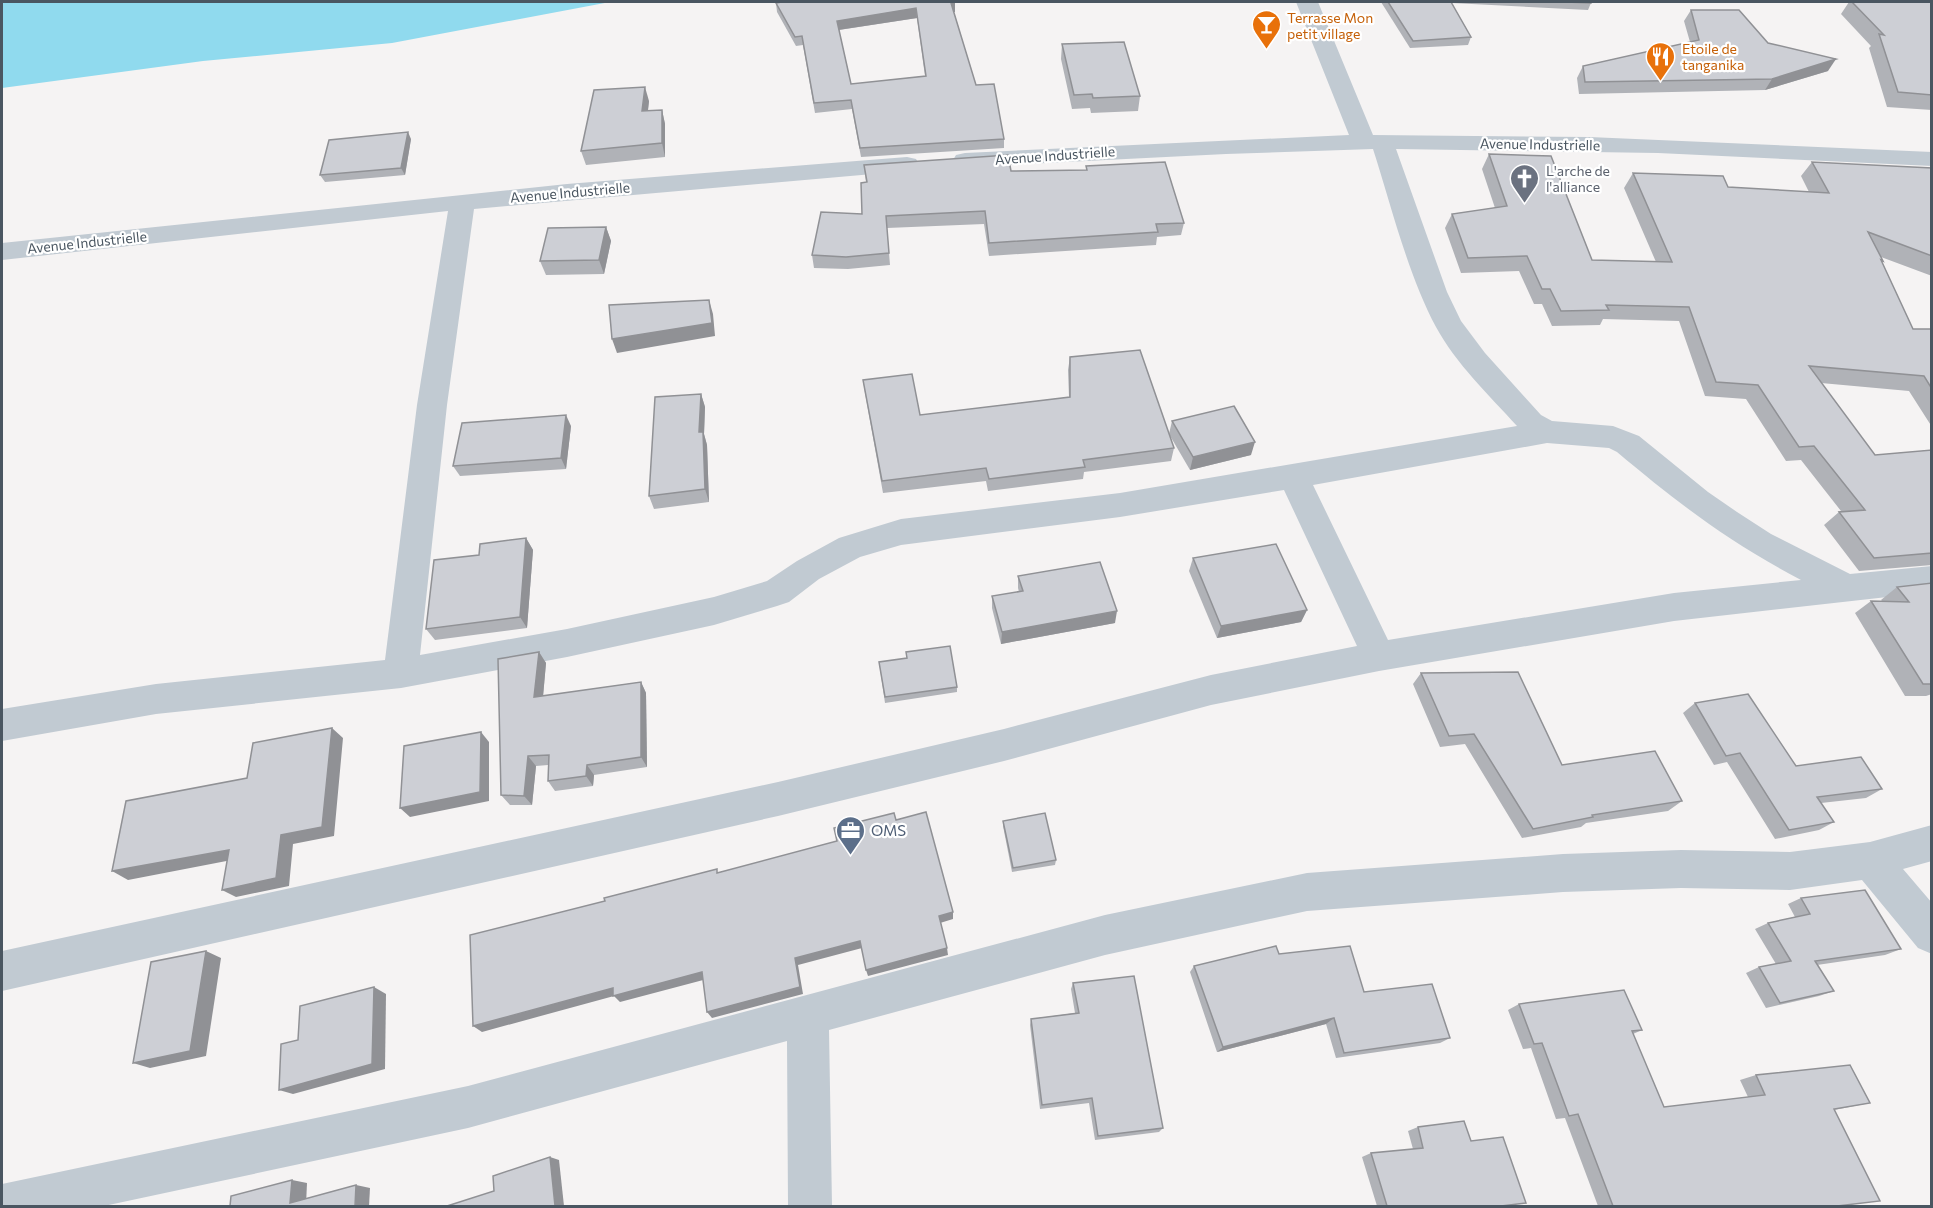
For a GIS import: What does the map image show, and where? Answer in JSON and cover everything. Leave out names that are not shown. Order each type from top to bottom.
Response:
[{"type":"street","points":[[1307,2],[1373,143],[1449,325],[1475,360],[1531,423],[1547,432]]},
{"type":"street","name":"Avenue Industrielle","points":[[2,251],[462,202],[783,172],[1132,150],[1373,143],[1686,146],[1932,159]]},
{"type":"street","points":[[401,673],[432,405],[462,202]]},
{"type":"street","points":[[2,725],[156,699],[401,673],[567,643],[714,610],[777,592],[808,570],[850,547],[901,532],[1120,505],[1420,456],[1547,432],[1613,437],[1628,444],[1697,501],[1743,532],[1845,587]]},
{"type":"street","points":[[1293,476],[1379,656]]},
{"type":"street","points":[[2,971],[778,799],[1004,745],[1211,690],[1379,656],[1674,607],[1932,579]]},
{"type":"street","points":[[2,1206],[468,1107],[1105,935],[1307,892],[1563,873],[1680,869],[1790,871],[1870,860],[1932,843]]},
{"type":"street","points":[[1870,860],[1932,934]]},
{"type":"street","points":[[808,1016],[810,1206]]},
{"type":"water","points":[[2,2],[610,2],[392,43],[203,61],[2,88]]},
{"type":"building","points":[[955,2],[951,3],[976,85],[994,84],[1004,139],[860,148],[851,100],[814,103],[802,36],[795,37],[776,3]],"holes":[[[916,8],[926,76],[851,84],[837,21]]]},
{"type":"building","points":[[1388,2],[1451,2],[1471,37],[1413,41]]},
{"type":"building","points":[[1852,2],[1932,2],[1932,95],[1898,92],[1879,34],[1884,35]]},
{"type":"building","points":[[1691,10],[1739,10],[1768,43],[1836,59],[1772,79],[1585,82],[1583,66],[1699,40]]},
{"type":"building","points":[[1124,42],[1140,96],[1093,98],[1092,94],[1074,95],[1062,44]]},
{"type":"building","points":[[645,87],[642,111],[662,110],[662,143],[581,151],[594,90]]},
{"type":"building","points":[[408,132],[401,168],[320,175],[329,140]]},
{"type":"building","points":[[1489,154],[1551,156],[1592,260],[1672,262],[1633,173],[1723,176],[1728,187],[1829,193],[1812,162],[1932,168],[1932,256],[1868,232],[1913,329],[1932,329],[1932,389],[1924,376],[1809,366],[1875,455],[1932,450],[1932,553],[1874,558],[1839,512],[1865,510],[1814,446],[1799,447],[1758,385],[1716,382],[1689,307],[1606,305],[1609,310],[1561,311],[1550,289],[1542,289],[1527,256],[1468,258],[1452,214],[1507,206]]},
{"type":"building","points":[[1008,155],[1011,171],[1087,170],[1086,166],[1165,162],[1184,223],[1156,224],[1158,232],[989,243],[985,211],[886,216],[889,253],[846,257],[812,255],[821,212],[862,214],[861,183],[867,182],[864,165]]},
{"type":"building","points":[[606,227],[599,260],[540,261],[548,228]]},
{"type":"building","points":[[709,300],[712,323],[612,339],[609,305]]},
{"type":"building","points":[[1140,350],[1174,448],[1083,460],[1085,467],[989,479],[986,468],[882,481],[863,380],[912,374],[920,415],[1070,397],[1070,357]]},
{"type":"building","points":[[701,394],[699,432],[703,432],[705,489],[649,496],[655,397]]},
{"type":"building","points":[[1234,406],[1255,442],[1193,457],[1172,421]]},
{"type":"building","points":[[566,415],[561,458],[453,466],[462,423]]},
{"type":"building","points":[[526,538],[520,617],[426,629],[434,560],[479,555],[480,544]]},
{"type":"building","points":[[1276,544],[1307,610],[1221,626],[1193,558]]},
{"type":"building","points":[[1100,562],[1117,611],[1002,632],[992,596],[1023,591],[1018,576]]},
{"type":"building","points":[[1932,583],[1932,684],[1923,684],[1871,601],[1909,602],[1897,587]]},
{"type":"building","points":[[950,646],[957,687],[885,697],[879,662],[907,658],[906,652]]},
{"type":"building","points":[[539,652],[534,697],[641,682],[641,757],[587,765],[586,776],[548,781],[549,755],[528,756],[524,796],[501,795],[498,659]]},
{"type":"building","points":[[1518,672],[1562,765],[1655,751],[1682,801],[1592,815],[1593,817],[1533,829],[1474,734],[1449,736],[1421,673]]},
{"type":"building","points":[[1748,694],[1796,766],[1861,757],[1882,789],[1817,797],[1834,822],[1789,830],[1740,753],[1726,756],[1695,703]]},
{"type":"building","points":[[332,728],[322,827],[281,835],[276,878],[222,890],[229,850],[112,871],[126,801],[247,778],[253,743]]},
{"type":"building","points":[[481,732],[480,792],[400,808],[404,746]]},
{"type":"building","points":[[926,812],[953,912],[939,916],[947,948],[866,970],[860,941],[795,958],[800,987],[707,1012],[702,972],[613,996],[613,988],[473,1026],[470,935],[605,901],[604,898],[717,869],[717,873],[837,841],[834,828],[894,813],[896,820]]},
{"type":"building","points":[[1045,813],[1056,860],[1013,868],[1003,821]]},
{"type":"building","points":[[1865,890],[1901,949],[1815,961],[1834,991],[1780,1003],[1759,967],[1791,961],[1768,923],[1810,914],[1801,898]]},
{"type":"building","points":[[1276,946],[1279,954],[1350,946],[1364,992],[1432,984],[1450,1038],[1344,1053],[1334,1018],[1223,1047],[1194,966]]},
{"type":"building","points":[[206,951],[190,1051],[133,1063],[151,962]]},
{"type":"building","points":[[1134,976],[1163,1128],[1098,1136],[1092,1098],[1042,1105],[1031,1019],[1079,1013],[1073,983]]},
{"type":"building","points":[[374,987],[372,1064],[279,1090],[281,1044],[298,1040],[300,1006]]},
{"type":"building","points":[[1624,990],[1642,1030],[1632,1031],[1664,1107],[1765,1095],[1756,1075],[1850,1065],[1870,1103],[1834,1109],[1880,1201],[1837,1206],[1613,1206],[1578,1114],[1569,1116],[1542,1043],[1534,1044],[1519,1004]]},
{"type":"building","points":[[1464,1121],[1471,1141],[1503,1137],[1526,1203],[1501,1206],[1387,1206],[1371,1153],[1423,1148],[1418,1127]]},
{"type":"building","points":[[550,1157],[555,1206],[447,1206],[494,1191],[493,1176]]},
{"type":"building","points":[[292,1180],[290,1203],[356,1185],[355,1206],[230,1206],[231,1196]]},
{"type":"place","name":"Terrasse Mon petit village","points":[[1266,50]]},
{"type":"place","name":"Etoile de tanganika","points":[[1661,82]]},
{"type":"place","name":"L'arche de l'alliance","points":[[1525,204]]},
{"type":"place","name":"OMS","points":[[850,856]]}]
